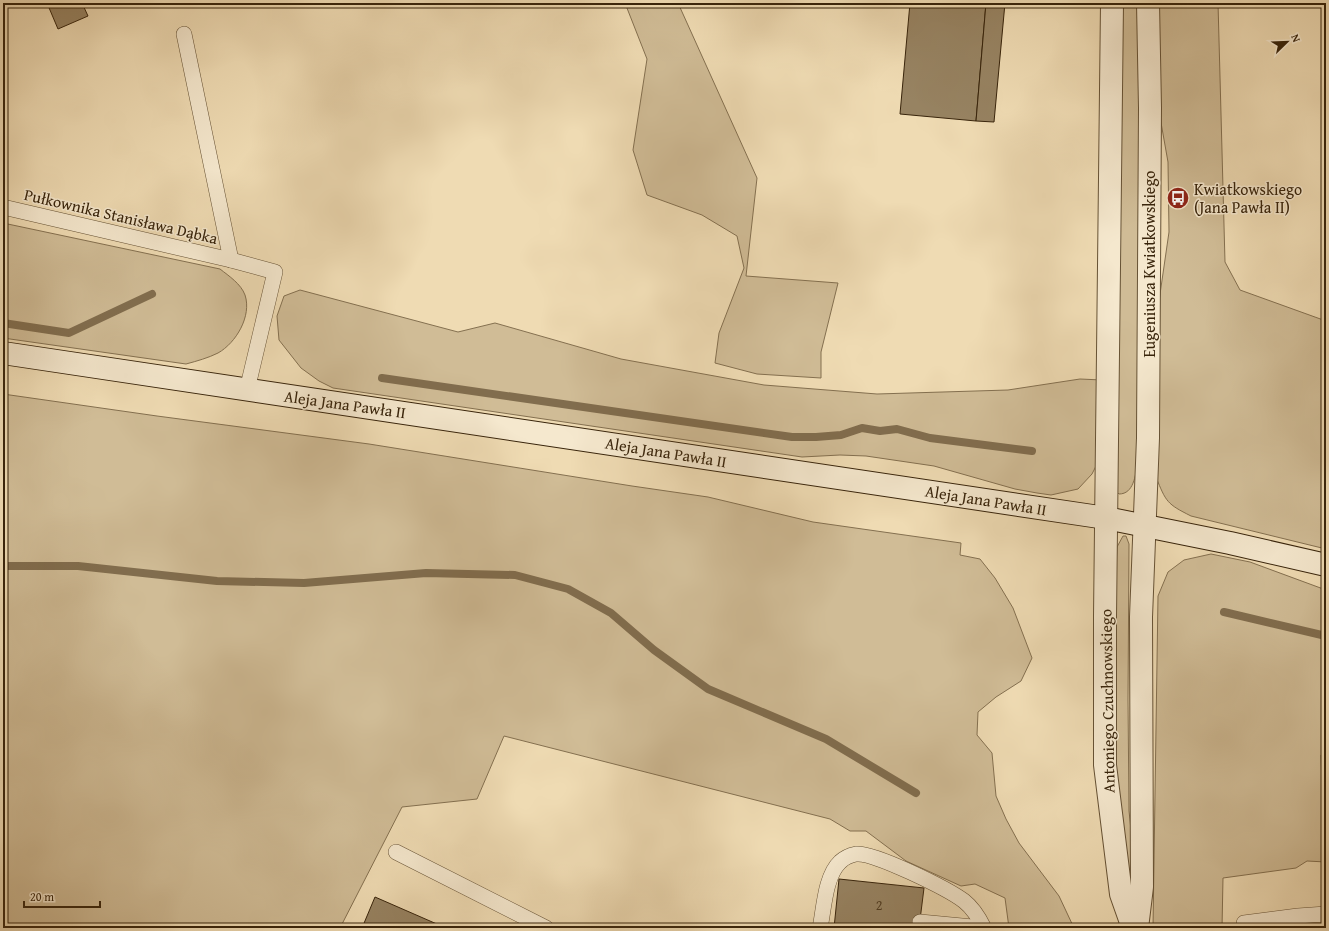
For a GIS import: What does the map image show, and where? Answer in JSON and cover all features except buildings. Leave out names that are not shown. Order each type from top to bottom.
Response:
[{"type":"street","points":[[1106,518],[1112,3]]},
{"type":"street","name":"Eugeniusza Kwiatkowskiego","points":[[1145,525],[1148,438],[1150,108],[1148,3]]},
{"type":"street","name":"Aleja Jana Pawła II","points":[[3,353],[1106,518],[1230,543],[1326,565]]},
{"type":"street","name":"Antoniego Czuchnowskiego","points":[[1106,518],[1105,765],[1120,894],[1133,928]]},
{"type":"street","name":"Antoniego Czuchnowskiego","points":[[1137,928],[1142,887],[1141,617],[1145,525]]},
{"type":"lane","points":[[184,34],[231,260]]},
{"type":"lane","name":"Pułkownika Stanisława Dąbka","points":[[3,207],[231,260],[275,272],[247,390]]},
{"type":"lane","points":[[396,852],[546,928]]},
{"type":"lane","points":[[820,928],[829,882],[833,872],[842,861],[857,854],[865,854],[882,859],[948,891],[965,902],[976,913],[984,928]]},
{"type":"lane","points":[[1244,928],[1244,923],[1326,914]]},
{"type":"lane","points":[[920,922],[984,928]]},
{"type":"shaded area","points":[[625,3],[678,3],[757,178],[746,276],[838,283],[821,352],[821,378],[757,374],[715,363],[719,333],[744,268],[737,236],[702,215],[647,195],[633,150],[647,59]]},
{"type":"shaded area","points":[[1121,3],[1142,3],[1138,464],[1135,478],[1131,487],[1128,491],[1119,494],[1116,491]]},
{"type":"shaded area","points":[[1157,3],[1218,3],[1225,262],[1240,290],[1326,321],[1326,549],[1191,516],[1168,501],[1162,492],[1156,477],[1158,308],[1169,232],[1168,162],[1160,117]]},
{"type":"shaded area","points":[[3,223],[220,269],[238,284],[245,295],[247,303],[246,312],[241,328],[231,343],[218,353],[186,364],[3,338]]},
{"type":"shaded area","points":[[300,290],[458,332],[495,323],[621,359],[764,385],[877,394],[1008,390],[1080,379],[1102,380],[1098,462],[1092,474],[1078,489],[1051,495],[1015,489],[934,466],[866,456],[840,455],[802,457],[333,388],[319,381],[301,368],[279,340],[277,316],[284,296]]},
{"type":"shaded area","points":[[3,394],[369,444],[708,497],[813,522],[961,543],[960,555],[980,559],[995,578],[1013,608],[1032,658],[1021,681],[996,697],[978,712],[977,735],[992,753],[996,796],[1006,819],[1019,843],[1059,896],[1074,928],[1009,928],[1005,898],[975,884],[961,886],[906,861],[866,831],[850,831],[830,819],[504,736],[477,799],[402,807],[340,928],[3,928]]},
{"type":"shaded area","points":[[1123,536],[1126,536],[1129,544],[1129,811],[1136,877],[1127,909],[1114,735],[1116,565],[1117,547]]},
{"type":"shaded area","points":[[1211,554],[1250,562],[1326,590],[1326,862],[1307,861],[1296,868],[1223,878],[1222,928],[1153,928],[1158,596],[1168,572],[1184,560]]},
{"type":"shaded area","points":[[1326,751],[1326,790],[1322,787],[1321,755]]},
{"type":"waterway","points":[[3,323],[69,333],[152,294]]},
{"type":"waterway","points":[[382,378],[792,437],[841,435],[862,428],[880,431],[897,429],[930,438],[1032,451]]},
{"type":"waterway","points":[[3,566],[78,566],[217,581],[304,583],[426,573],[515,575],[568,589],[611,613],[654,650],[708,689],[826,739],[916,793]]},
{"type":"waterway","points":[[1224,612],[1326,636]]},
{"type":"place","name":"Kwiatkowskiego (Jana Pawła II)","points":[[1178,198]]}]
